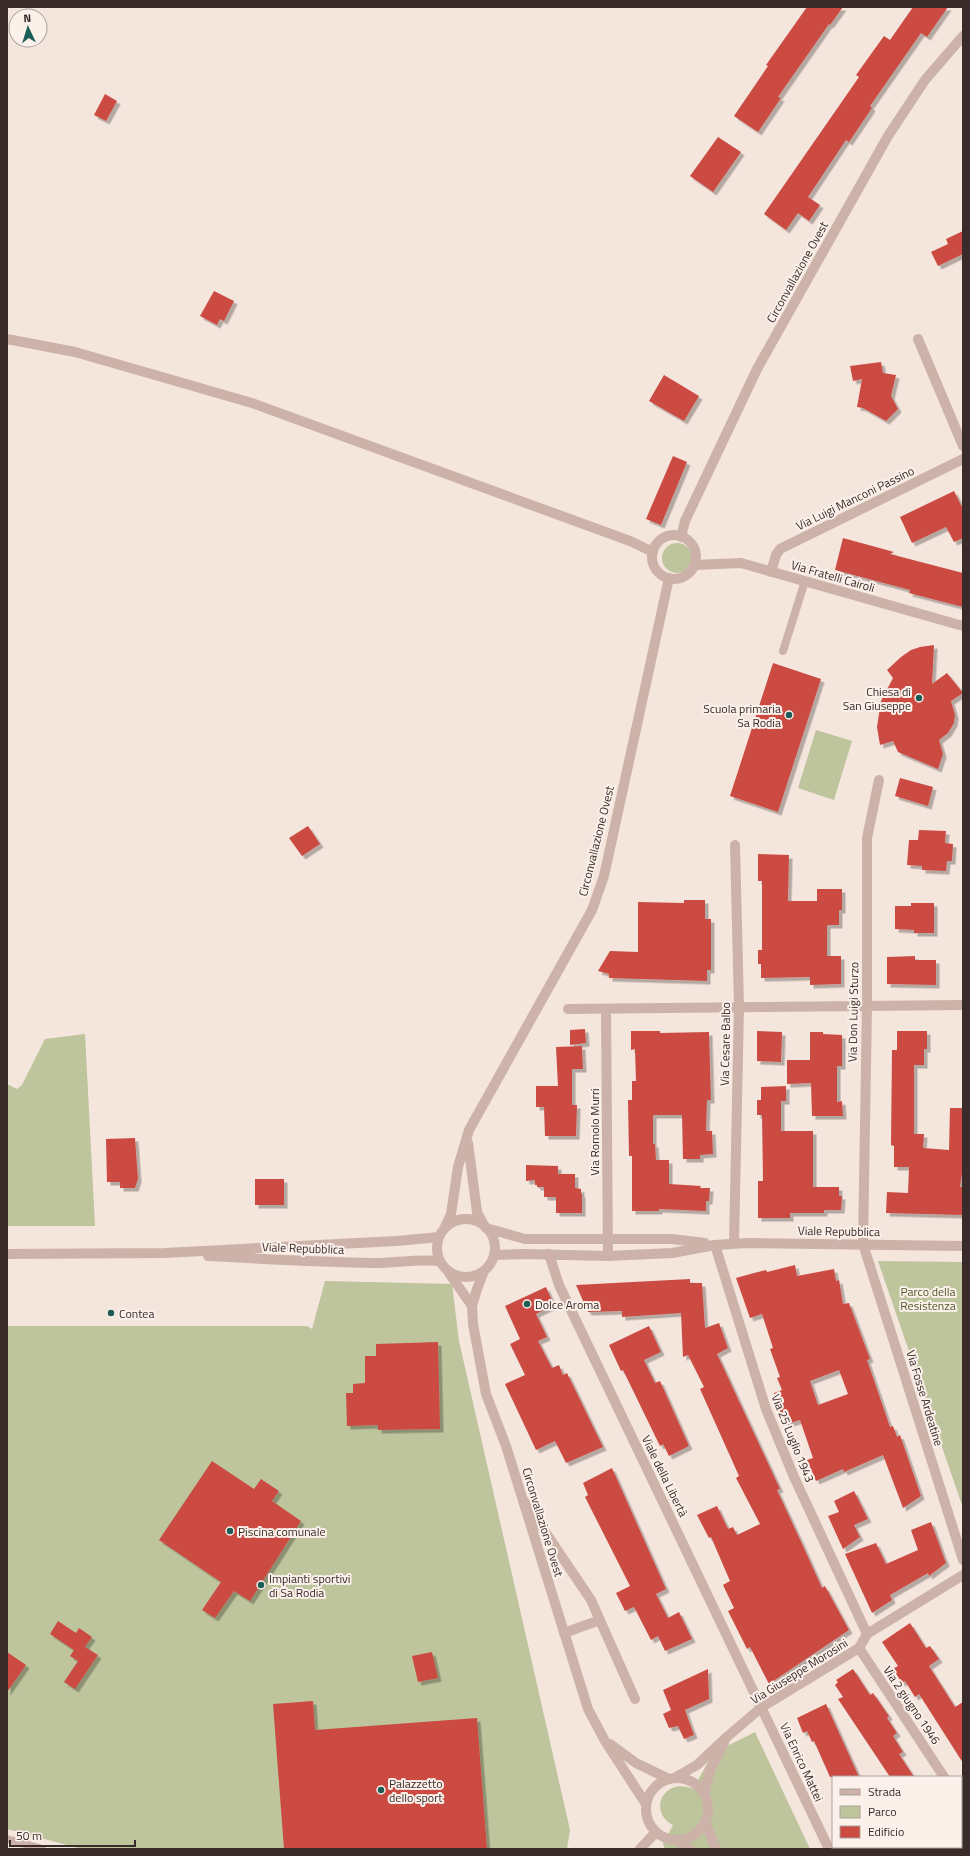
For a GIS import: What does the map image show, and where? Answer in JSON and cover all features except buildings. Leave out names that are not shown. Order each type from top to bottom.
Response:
[{"type":"street","name":"Circonvallazione Ovest","points":[[681,537],[685,521],[757,369],[888,136],[925,80],[963,36]]},
{"type":"street","points":[[7,339],[76,352],[252,403],[630,541],[653,552]]},
{"type":"street","points":[[918,339],[963,446]]},
{"type":"street","name":"Via Luigi Manconi Passino","points":[[771,572],[776,555],[780,549],[963,459]]},
{"type":"street","points":[[671,536],[681,537],[692,546],[695,556],[694,565],[684,576],[669,578],[660,574],[654,566],[652,557],[653,552],[661,539],[671,536]]},
{"type":"street","name":"Via Fratelli Cairoli","points":[[694,565],[741,563],[963,626]]},
{"type":"street","name":"Circonvallazione Ovest","points":[[441,1233],[451,1214],[458,1167],[468,1135],[592,910],[604,876],[669,578]]},
{"type":"street","name":"Via Don Luigi Sturzo","points":[[863,1244],[867,1006],[867,838],[879,780]]},
{"type":"street","name":"Via Cesare Balbo","points":[[734,1243],[738,1007],[735,845]]},
{"type":"street","points":[[568,1009],[963,1005]]},
{"type":"street","name":"Via Romolo Murri","points":[[606,1009],[608,1256]]},
{"type":"street","points":[[448,1272],[457,1276],[466,1277],[476,1275],[484,1271],[490,1264],[494,1255],[492,1236],[477,1212],[468,1135]]},
{"type":"street","points":[[472,1306],[440,1261],[437,1247],[441,1233],[451,1223],[460,1220],[470,1220],[479,1223],[486,1228]]},
{"type":"street","name":"Viale Repubblica","points":[[486,1228],[525,1239],[672,1239],[715,1245]]},
{"type":"street","name":"Viale Repubblica","points":[[7,1254],[164,1253],[397,1242],[441,1233]]},
{"type":"street","name":"Viale Repubblica","points":[[494,1255],[549,1254],[608,1256],[672,1253],[734,1243],[963,1246]]},
{"type":"street","name":"Via Fosse Ardeatine","points":[[863,1244],[963,1560]]},
{"type":"street","name":"Via 25 Luglio 1943","points":[[715,1245],[766,1409],[794,1477],[867,1634]]},
{"type":"street","name":"Viale Repubblica","points":[[164,1253],[303,1262],[398,1263],[424,1260],[440,1261]]},
{"type":"street","name":"Viale della Libertà","points":[[549,1254],[559,1285],[762,1707]]},
{"type":"street","name":"Circonvallazione Ovest","points":[[484,1271],[476,1289],[472,1306],[473,1324],[486,1394],[506,1446],[588,1708],[606,1741],[646,1804]]},
{"type":"street","points":[[522,1497],[591,1600],[635,1699]]},
{"type":"street","name":"Via Giuseppe Morosini","points":[[672,1778],[697,1765],[762,1707],[859,1648],[867,1634],[963,1575]]},
{"type":"street","points":[[564,1633],[600,1620]]},
{"type":"street","name":"Via 2 giugno 1946","points":[[859,1648],[943,1776]]},
{"type":"street","name":"Via Enrico Mattei","points":[[762,1707],[829,1849]]},
{"type":"street","name":"Via Giuseppe Morosini","points":[[704,1794],[710,1770],[728,1736]]},
{"type":"street","name":"Circonvallazione Ovest","points":[[606,1741],[636,1763],[672,1778]]},
{"type":"street","points":[[676,1840],[691,1836],[697,1832],[705,1821],[708,1807],[704,1794],[695,1784],[689,1780],[672,1778],[662,1781],[651,1790],[646,1804],[647,1819],[656,1832],[662,1836],[676,1840],[690,1849]]},
{"type":"street","points":[[705,1821],[716,1849]]},
{"type":"street","points":[[640,1849],[656,1832]]},
{"type":"lane","points":[[783,651],[805,581]]},
{"type":"lane","points":[[7,1839],[42,1849]]},
{"type":"green space","points":[[677,543],[687,548],[692,558],[687,568],[677,573],[667,568],[662,558],[667,548]]},
{"type":"green space","points":[[816,730],[852,741],[834,800],[798,788]]},
{"type":"green space","points":[[85,1034],[95,1226],[7,1226],[7,1084],[17,1089],[22,1085],[45,1039]]},
{"type":"green space","name":"Parco della Resistenza","points":[[878,1261],[963,1262],[963,1508]]},
{"type":"green space","name":"Impianti sportivi di Sa Rodia","points":[[325,1281],[452,1284],[459,1341],[570,1830],[567,1849],[82,1849],[7,1829],[7,1326],[307,1326],[312,1329]]},
{"type":"green space","points":[[755,1732],[810,1849],[665,1849],[663,1844],[673,1825],[665,1819],[661,1812],[660,1804],[662,1797],[667,1791],[674,1787],[683,1786],[693,1789],[713,1753]]},
{"type":"place","name":"Chiesa di San Giuseppe","points":[[919,698]]},
{"type":"place","name":"Scuola primaria Sa Rodia","points":[[789,715]]},
{"type":"place","name":"Dolce Aroma","points":[[527,1304]]},
{"type":"place","name":"Contea","points":[[111,1313]]},
{"type":"place","name":"Piscina comunale","points":[[230,1531]]},
{"type":"place","name":"Impianti sportivi di Sa Rodia","points":[[261,1585]]},
{"type":"place","name":"Palazzetto dello sport","points":[[381,1790]]}]
